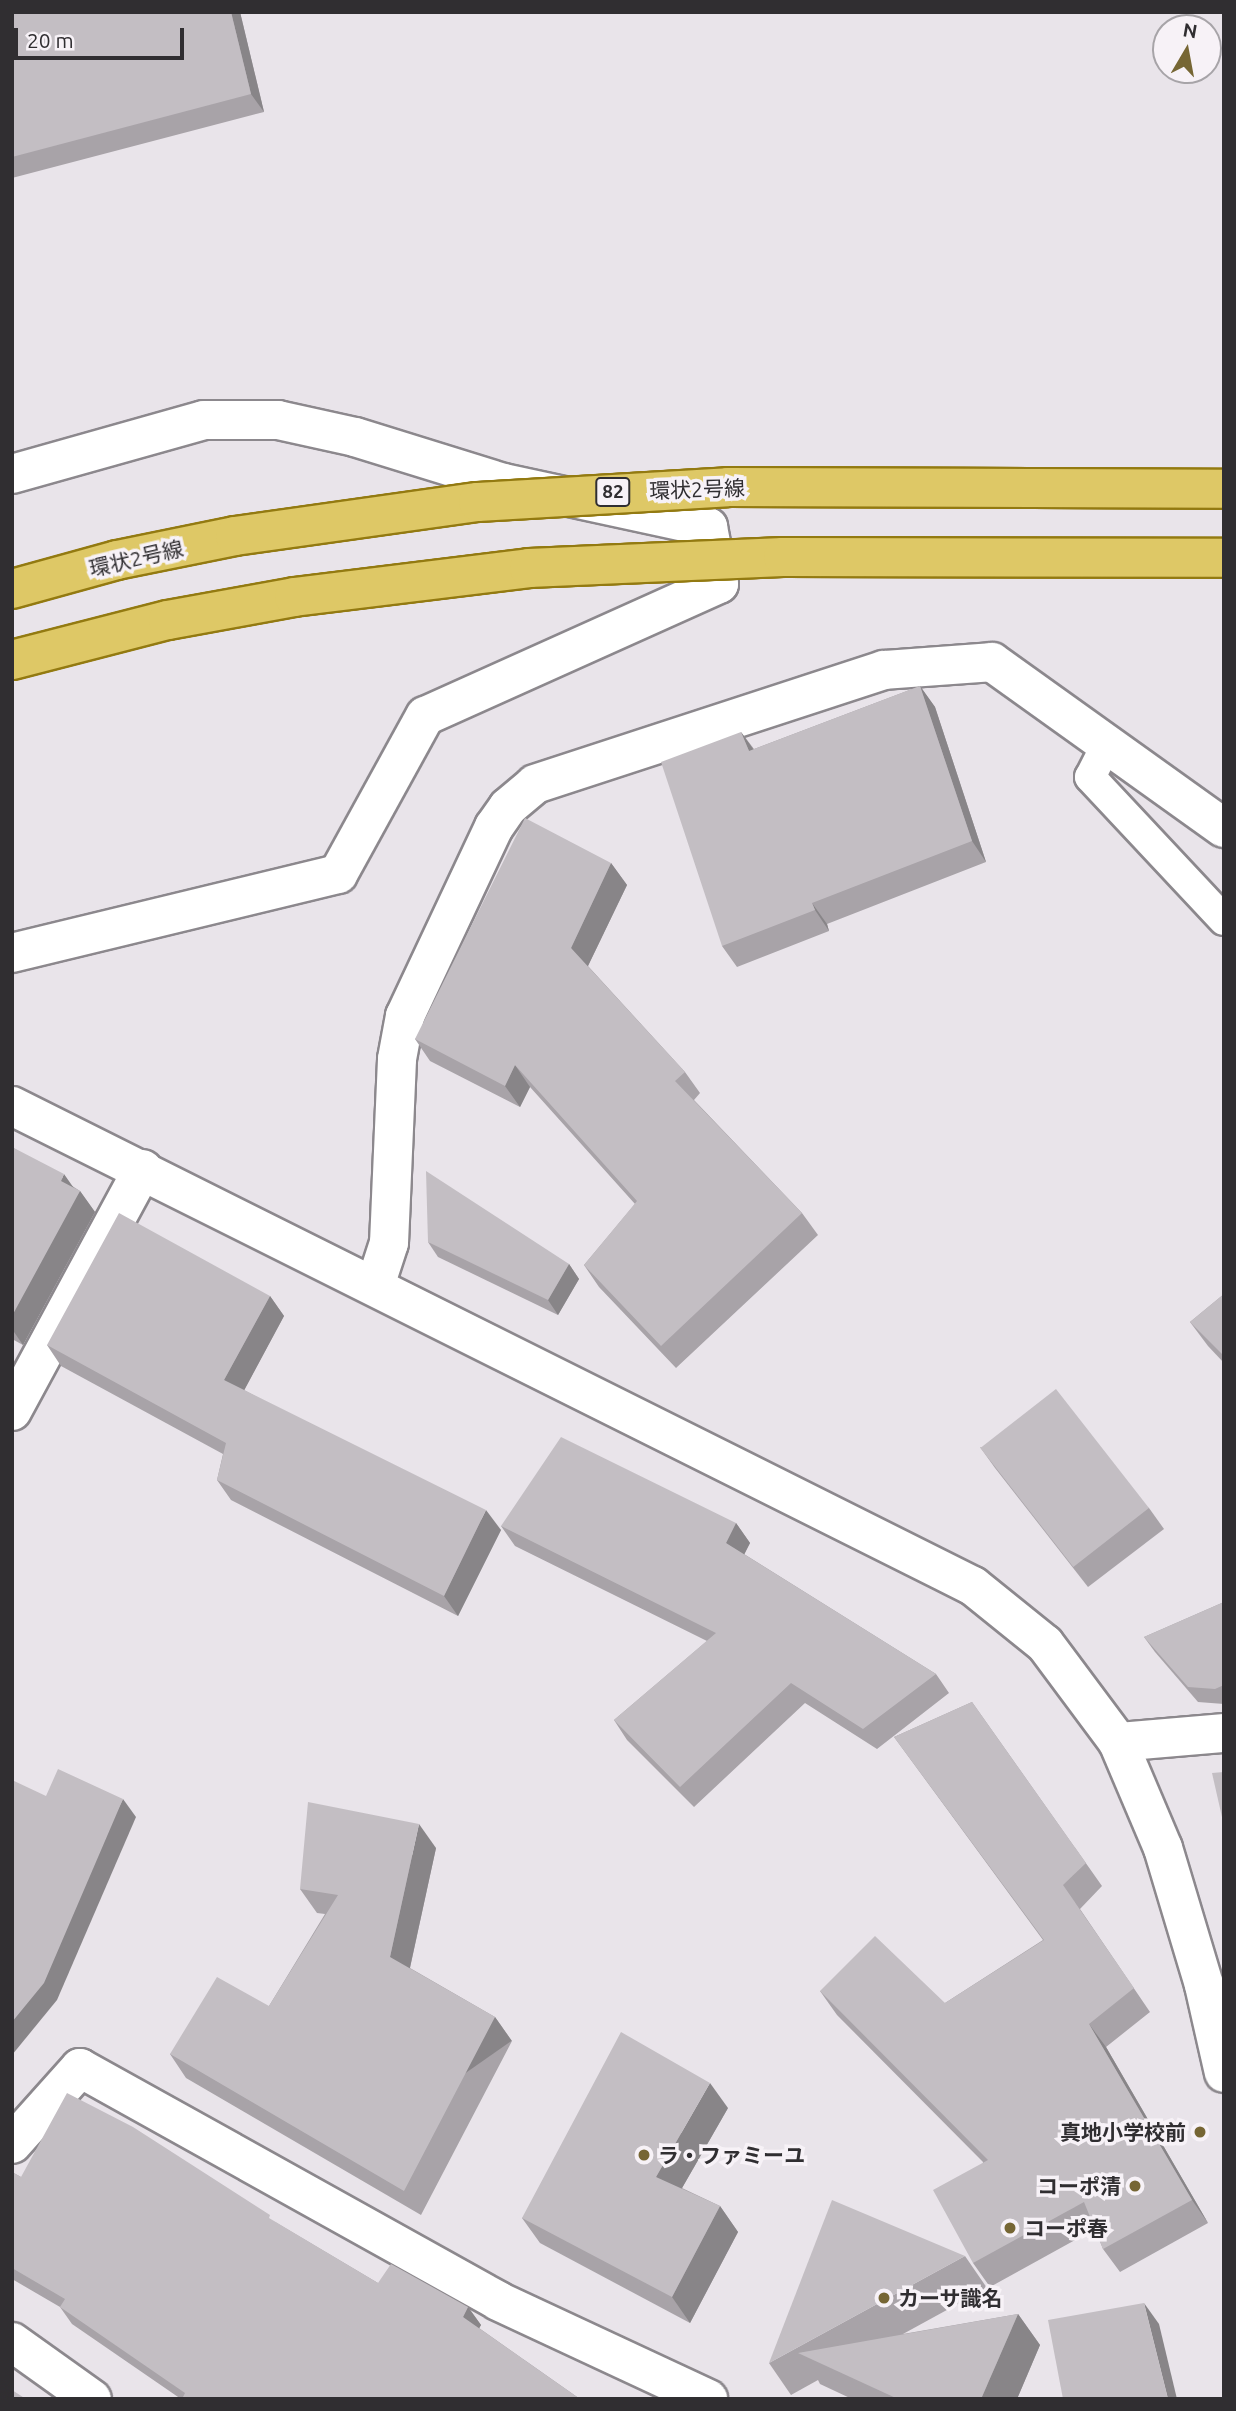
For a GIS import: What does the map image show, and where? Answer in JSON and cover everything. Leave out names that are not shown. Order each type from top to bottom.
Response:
[{"type":"main road","name":"環状2号線","points":[[12,589],[117,560],[234,536],[478,502],[728,488],[1224,489]]},
{"type":"main road","points":[[12,660],[168,620],[294,597],[529,568],[783,557],[1224,558]]},
{"type":"street","points":[[12,474],[204,420],[278,421],[355,437],[528,489],[708,527],[719,584],[425,716],[338,874],[12,953]]},
{"type":"street","points":[[375,1286],[389,1243],[397,1059],[405,1016],[494,827],[508,807],[535,784],[884,670],[992,662],[1224,828]]},
{"type":"street","points":[[12,1106],[143,1169],[972,1586],[1045,1644],[1118,1742],[1163,1848],[1204,1985],[1224,2073]]},
{"type":"street","points":[[12,1411],[143,1169]]},
{"type":"street","points":[[1118,1742],[1224,1733]]},
{"type":"street","points":[[12,2144],[80,2068],[498,2301],[708,2399]]},
{"type":"street","points":[[12,2342],[92,2399]]},
{"type":"lane","points":[[1107,744],[1090,778],[1224,920]]},
{"type":"building","points":[[12,12],[231,12],[251,94],[12,157]]},
{"type":"building","points":[[920,686],[972,841],[812,903],[815,910],[722,946],[661,762],[741,732],[749,751]]},
{"type":"building","points":[[525,818],[611,863],[571,948],[685,1072],[675,1081],[802,1213],[661,1346],[584,1265],[637,1201],[515,1065],[505,1086],[415,1039]]},
{"type":"building","points":[[12,1147],[64,1174],[61,1181],[80,1191],[12,1316]]},
{"type":"building","points":[[426,1171],[569,1264],[548,1300],[428,1242]]},
{"type":"building","points":[[119,1213],[270,1296],[224,1380],[486,1510],[444,1596],[217,1480],[226,1443],[47,1345]]},
{"type":"building","points":[[1224,1294],[1224,1356],[1190,1322]]},
{"type":"building","points":[[1056,1389],[1149,1508],[1073,1567],[980,1448]]},
{"type":"building","points":[[561,1437],[736,1523],[726,1543],[936,1674],[863,1729],[791,1683],[680,1787],[614,1720],[716,1633],[501,1526]]},
{"type":"building","points":[[1224,1602],[1224,1685],[1215,1689],[1188,1687],[1144,1637]]},
{"type":"building","points":[[972,1702],[1086,1863],[1063,1885],[1134,1988],[1089,2024],[1192,2200],[1103,2249],[1084,2202],[973,2263],[933,2190],[988,2160],[820,1991],[875,1936],[945,2003],[1044,1940],[894,1737]]},
{"type":"building","points":[[58,1769],[123,1799],[44,1983],[12,2022],[12,1780],[46,1796]]},
{"type":"building","points":[[1224,1772],[1224,1826],[1212,1773]]},
{"type":"building","points":[[308,1802],[419,1824],[390,1957],[495,2017],[404,2191],[170,2054],[217,1977],[269,2006],[338,1895],[300,1889]]},
{"type":"building","name":"ラ・ファミーユ","points":[[621,2032],[710,2083],[656,2177],[720,2206],[672,2297],[522,2218]]},
{"type":"building","points":[[67,2093],[133,2127],[270,2215],[269,2218],[378,2283],[391,2264],[468,2307],[463,2317],[580,2399],[185,2399],[185,2393],[60,2307],[65,2299],[12,2268],[12,2172],[21,2177]]},
{"type":"building","points":[[832,2200],[965,2256],[769,2363]]},
{"type":"building","points":[[1144,2303],[1168,2399],[1063,2399],[1048,2320]]},
{"type":"building","points":[[1018,2314],[981,2399],[898,2399],[798,2353]]},
{"type":"building","points":[[12,2390],[26,2399],[12,2399]]},
{"type":"place","name":"真地小学校前","points":[[1200,2132]]},
{"type":"place","name":"ラ・ファミーユ","points":[[644,2155]]},
{"type":"place","name":"コーポ清","points":[[1135,2186]]},
{"type":"place","name":"コーポ春","points":[[1010,2228]]},
{"type":"place","name":"カーサ識名","points":[[884,2298]]}]
